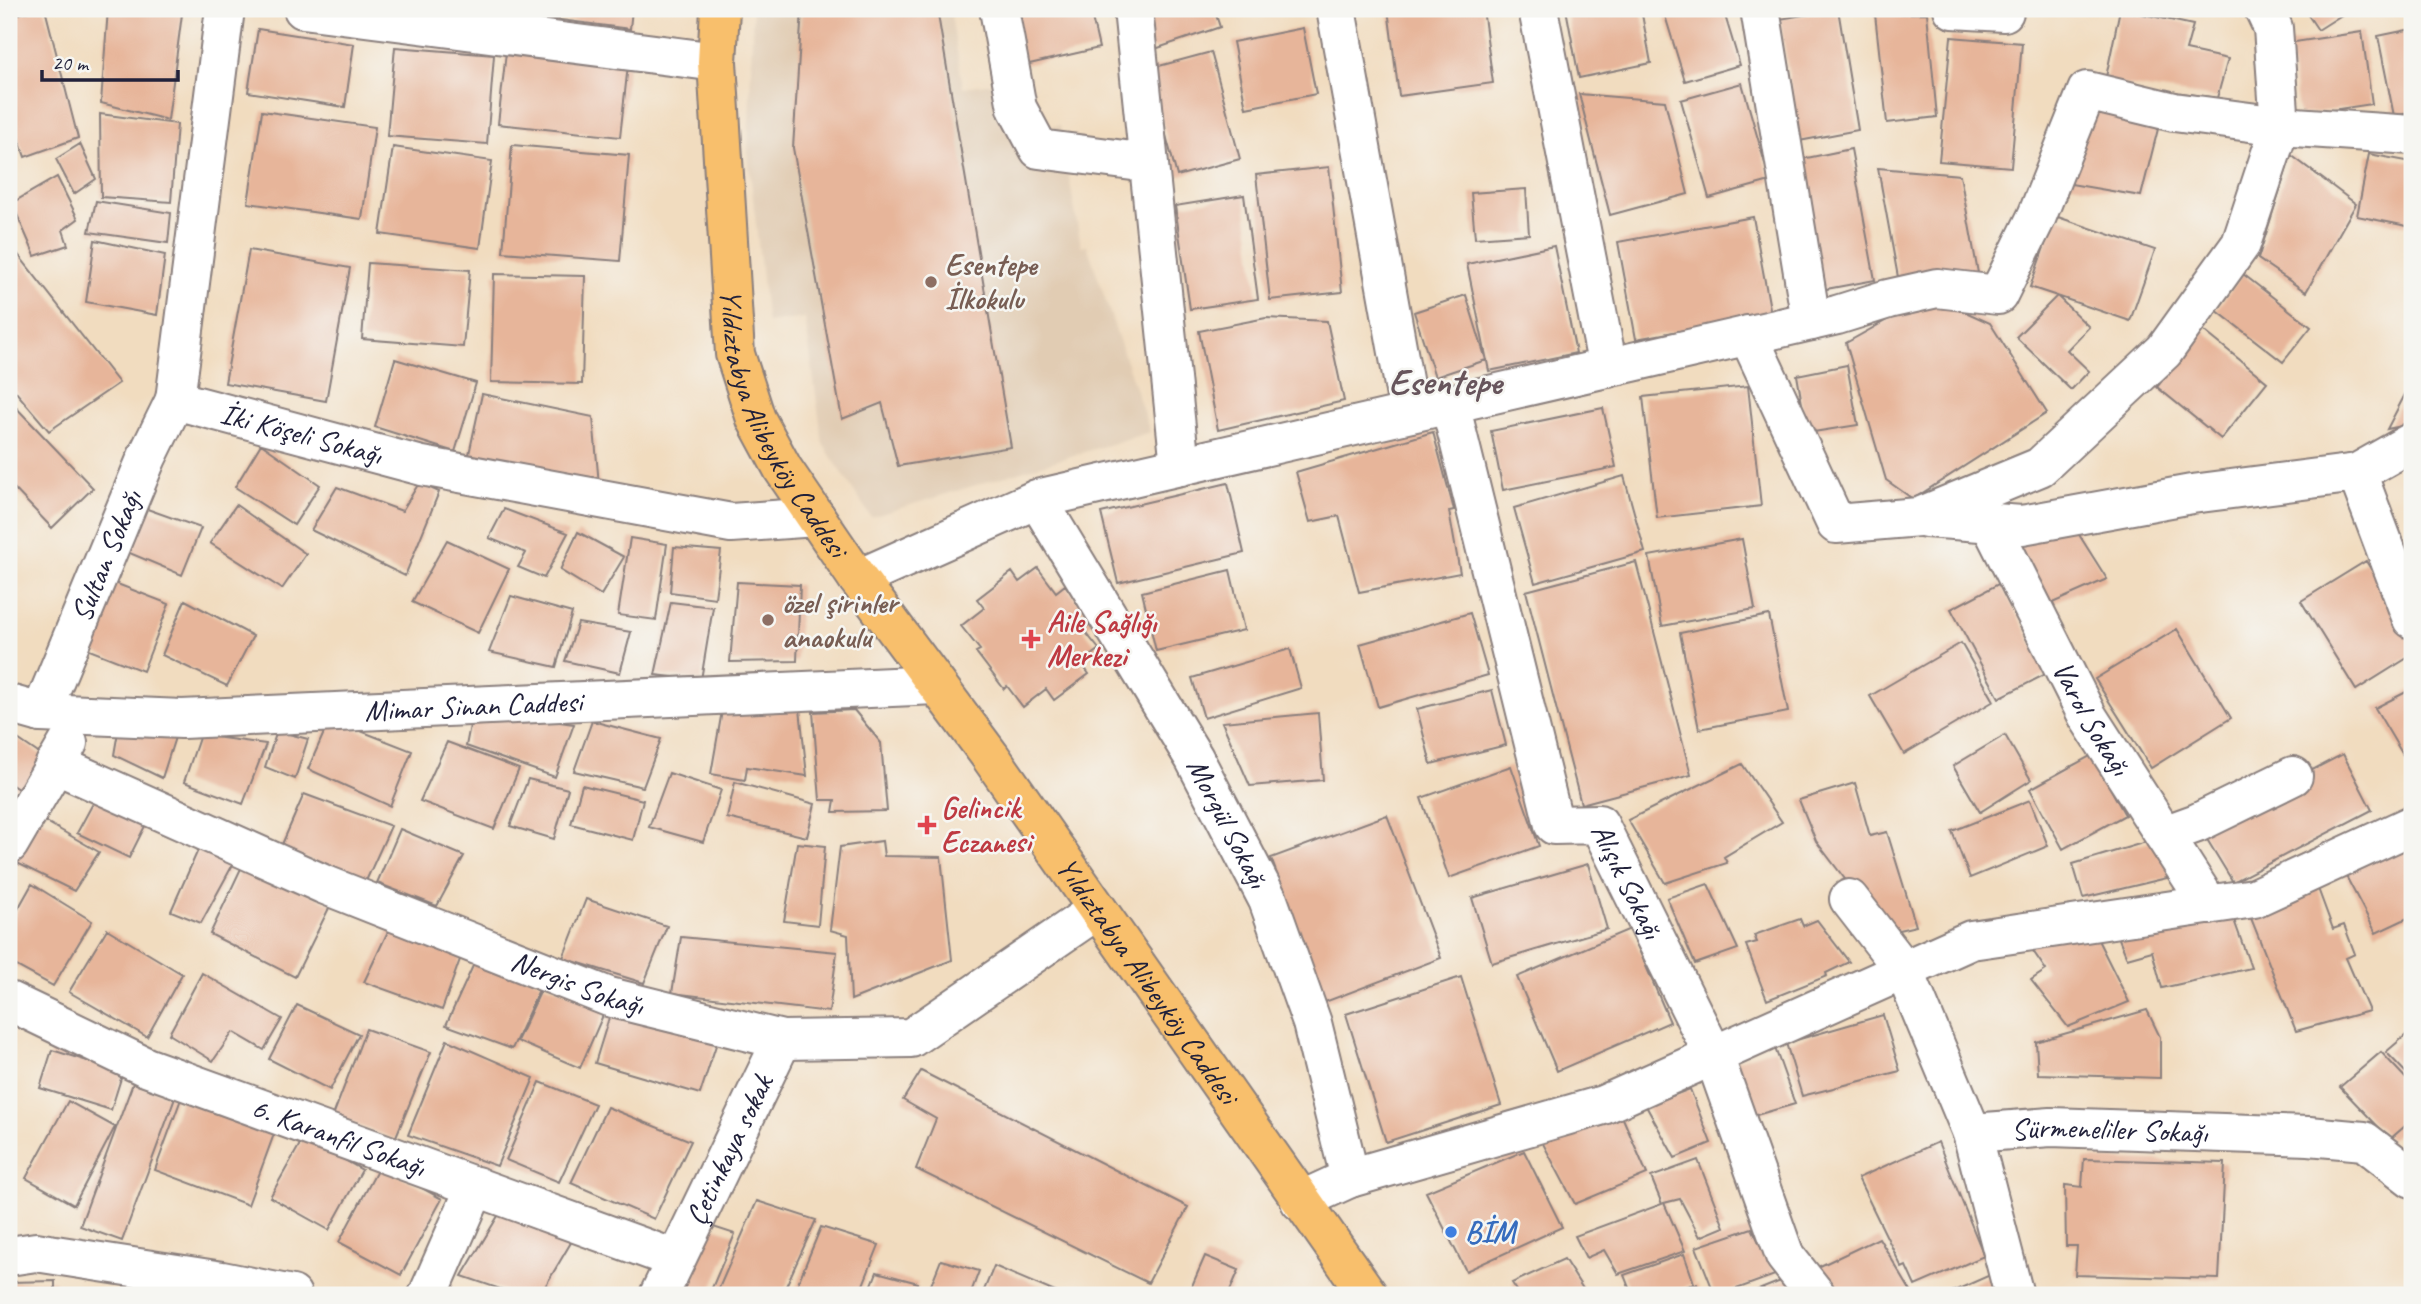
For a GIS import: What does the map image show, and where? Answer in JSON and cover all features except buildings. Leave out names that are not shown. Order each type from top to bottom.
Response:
[{"type":"main road","name":"Yıldıztabya Alibeyköy Caddesi","points":[[720,9],[717,62],[735,354],[756,419],[783,469],[858,579],[990,756],[1368,1295]]},
{"type":"street","points":[[176,400],[225,9]]},
{"type":"street","points":[[303,9],[717,62]]},
{"type":"street","points":[[999,9],[1017,108],[1039,149],[1148,163]]},
{"type":"street","points":[[1133,9],[1180,466]]},
{"type":"street","points":[[1336,9],[1409,413]]},
{"type":"street","points":[[1538,9],[1608,368]]},
{"type":"street","points":[[1760,9],[1811,321]]},
{"type":"street","points":[[1953,9],[2004,12]]},
{"type":"street","points":[[1919,517],[2040,467],[2164,351],[2241,244],[2280,126],[2273,28],[2264,9]]},
{"type":"street","points":[[858,579],[1037,499],[1811,321],[1937,288],[1998,295],[2037,216],[2087,91],[2174,112],[2280,126],[2412,135]]},
{"type":"street","points":[[1748,335],[1836,524],[1919,517],[2022,524],[2192,494],[2357,473],[2412,442]]},
{"type":"street","name":"İki Köşeli Sokağı","points":[[176,400],[422,467],[717,521],[731,523],[816,517]]},
{"type":"street","name":"Sultan Sokağı","points":[[25,708],[176,400]]},
{"type":"street","name":"Alışık Sokağı","points":[[1450,404],[1554,825],[1599,824],[1714,1056],[1785,1256],[1816,1295]]},
{"type":"street","points":[[2357,473],[2412,619]]},
{"type":"street","name":"Morgül Sokağı","points":[[1037,499],[1194,758],[1268,900],[1312,1023],[1350,1178]]},
{"type":"street","name":"Varol Sokağı","points":[[1990,523],[2088,717],[2209,905]]},
{"type":"street","name":"Mimar Sinan Caddesi","points":[[25,708],[84,715],[182,719],[936,685]]},
{"type":"street","points":[[9,844],[84,715]]},
{"type":"street","name":"Nergis Sokağı","points":[[55,764],[323,884],[609,997],[782,1040],[911,1038],[1097,910]]},
{"type":"street","points":[[2164,835],[2197,823],[2293,776]]},
{"type":"street","points":[[1300,1201],[1350,1178],[1604,1105],[1972,940],[2254,898],[2412,825]]},
{"type":"street","name":"Sürmeneliler Sokağı","points":[[1849,899],[1904,970],[1972,1133],[2051,1127],[2364,1140],[2412,1178]]},
{"type":"street","name":"6. Karanfil Sokağı","points":[[9,1001],[146,1067],[675,1259]]},
{"type":"street","name":"Çetinkaya sokak","points":[[659,1295],[782,1040]]},
{"type":"street","points":[[1972,1133],[2014,1295]]},
{"type":"street","points":[[428,1295],[476,1186]]},
{"type":"street","points":[[18,1247],[292,1295]]},
{"type":"shaded area","name":"Esentepe İlkokulu","points":[[753,9],[950,9],[963,87],[1009,81],[1020,132],[1060,125],[1081,246],[1087,245],[1150,432],[871,517],[823,444],[805,318],[767,323],[748,153]]},
{"type":"place","name":"Esentepe İlkokulu","points":[[931,282]]},
{"type":"place","name":"özel şirinler anaokulu","points":[[768,620]]},
{"type":"place","name":"Aile Sağlığı Merkezi","points":[[1031,639]]},
{"type":"place","name":"Gelincik Eczanesi","points":[[927,825]]},
{"type":"place","name":"BİM","points":[[1451,1232]]},
{"type":"district","name":"Esentepe","points":[[1445,381]]}]
